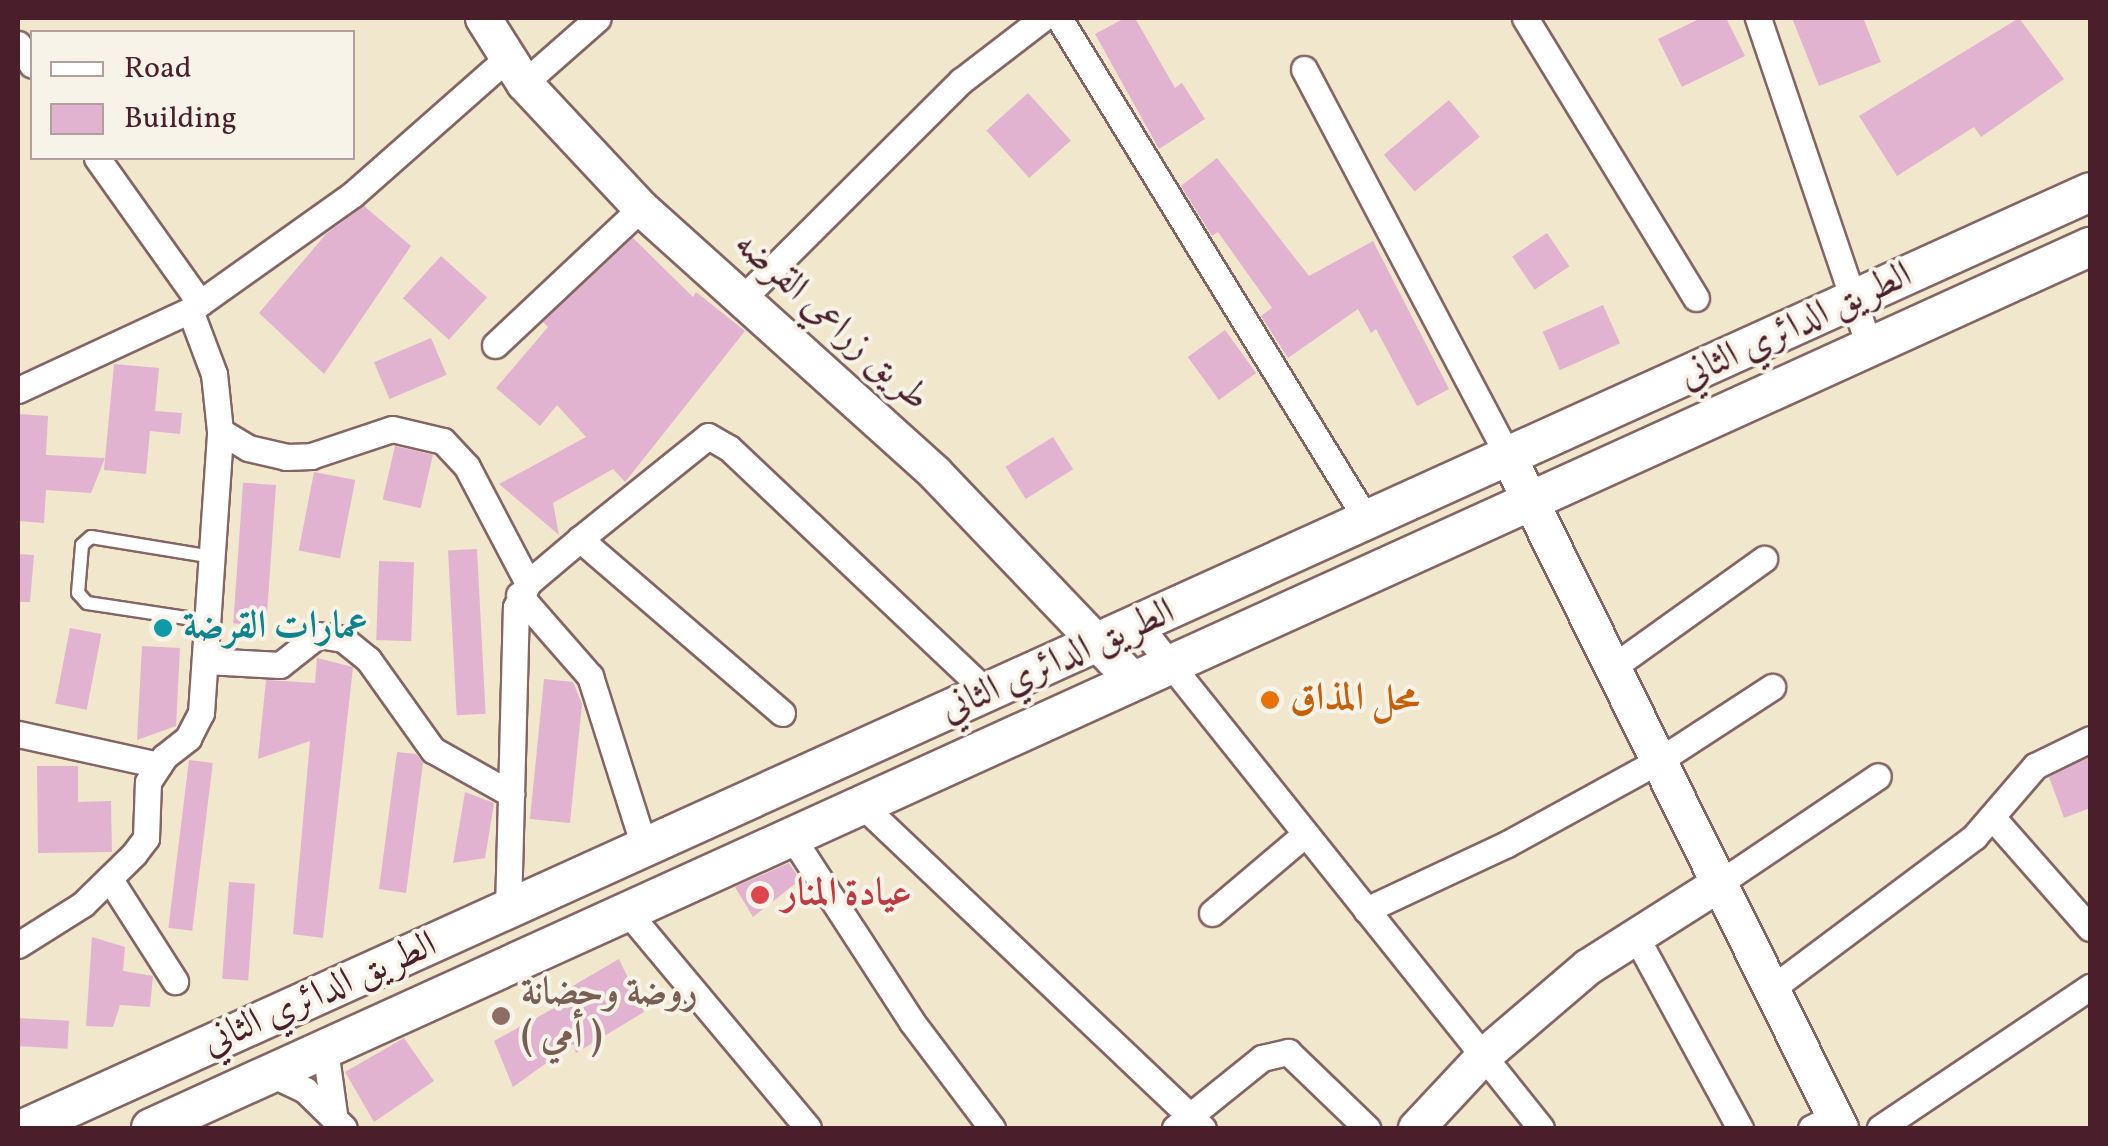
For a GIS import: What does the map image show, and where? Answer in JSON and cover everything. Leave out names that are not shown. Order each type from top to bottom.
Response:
[{"type":"main road","name":"الطريق الدائري الثاني","points":[[25,1126],[1368,522],[2090,192]]},
{"type":"main road","name":"الطريق الدائري الثاني","points":[[151,1128],[625,908],[2090,247]]},
{"type":"street","name":"طريق زراعي القرضه","points":[[483,18],[515,71],[641,208],[935,474],[1100,642],[1151,673]]},
{"type":"street","points":[[18,390],[195,307],[352,195],[515,71],[598,18]]},
{"type":"street","points":[[742,299],[962,81],[1042,18]]},
{"type":"street","points":[[1058,18],[1368,522]]},
{"type":"street","points":[[1758,18],[1869,346]]},
{"type":"street","points":[[1529,19],[1696,298]]},
{"type":"street","points":[[1304,69],[1509,458],[1721,882],[1772,989],[1828,1125]]},
{"type":"street","points":[[18,945],[111,881],[146,838],[148,782],[159,765],[188,738],[201,713],[206,661],[207,556],[220,430],[214,374],[195,307],[99,160]]},
{"type":"street","points":[[495,344],[641,208]]},
{"type":"street","points":[[220,430],[248,448],[286,457],[311,456],[392,430],[443,441],[467,468],[524,589],[595,686],[645,849]]},
{"type":"street","points":[[508,910],[524,589],[708,436],[719,440],[988,693]]},
{"type":"street","points":[[580,539],[782,713]]},
{"type":"street","points":[[1613,668],[1764,559]]},
{"type":"street","points":[[1140,625],[1151,673],[1304,834],[1541,1128]]},
{"type":"street","points":[[206,661],[280,665],[318,635],[343,639],[368,659],[433,750],[511,794]]},
{"type":"street","points":[[1366,910],[1507,844],[1660,760],[1772,687]]},
{"type":"street","points":[[18,734],[159,765]]},
{"type":"street","points":[[1772,989],[1992,817],[2034,766],[2090,739]]},
{"type":"street","points":[[1416,1128],[1484,1056],[1587,967],[1878,776]]},
{"type":"street","points":[[859,802],[1190,1124],[1262,1058],[1288,1052],[1367,1128]]},
{"type":"street","points":[[1992,817],[2090,928]]},
{"type":"street","points":[[790,834],[912,1022],[992,1128]]},
{"type":"street","points":[[1212,913],[1304,834]]},
{"type":"street","points":[[111,881],[175,981]]},
{"type":"street","points":[[625,908],[799,1125]]},
{"type":"street","points":[[1636,935],[1740,1128]]},
{"type":"street","points":[[1880,1128],[2090,987]]},
{"type":"street","points":[[324,1049],[339,1121]]},
{"type":"street","points":[[271,1074],[305,1090],[339,1121]]},
{"type":"lane","points":[[206,621],[87,603],[78,593],[82,545],[91,538],[207,556]]},
{"type":"building","points":[[1125,18],[1135,18],[1175,88],[1182,83],[1205,119],[1159,149],[1095,34]]},
{"type":"building","points":[[1701,18],[1726,18],[1745,56],[1682,87],[1658,39]]},
{"type":"building","points":[[1792,18],[1863,18],[1881,62],[1819,86]]},
{"type":"building","points":[[2019,18],[2064,79],[1981,137],[1974,127],[1897,176],[1859,116]]},
{"type":"building","points":[[1028,93],[1071,141],[1029,178],[986,130]]},
{"type":"building","points":[[1449,100],[1480,137],[1415,191],[1384,155]]},
{"type":"building","points":[[1217,158],[1309,276],[1373,241],[1449,389],[1417,406],[1376,329],[1371,333],[1358,309],[1288,358],[1261,316],[1272,308],[1218,232],[1212,236],[1181,186]]},
{"type":"building","points":[[364,206],[411,246],[324,374],[259,313],[326,234]]},
{"type":"building","points":[[1547,233],[1569,266],[1535,290],[1512,256]]},
{"type":"building","points":[[633,238],[693,297],[696,292],[745,331],[625,482],[613,469],[553,503],[559,535],[499,484],[586,437],[557,405],[540,426],[496,388],[548,327],[543,322]]},
{"type":"building","points":[[441,256],[487,297],[449,340],[403,298]]},
{"type":"building","points":[[1603,305],[1620,343],[1560,370],[1543,332]]},
{"type":"building","points":[[1225,330],[1256,373],[1219,400],[1188,357]]},
{"type":"building","points":[[431,338],[447,375],[390,399],[374,362]]},
{"type":"building","points":[[114,364],[159,368],[155,411],[182,413],[180,434],[150,431],[146,474],[104,470]]},
{"type":"building","points":[[18,414],[48,416],[46,455],[105,458],[91,493],[46,490],[44,523],[18,521]]},
{"type":"building","points":[[1053,437],[1073,469],[1026,499],[1006,467]]},
{"type":"building","points":[[395,446],[433,455],[421,508],[383,500]]},
{"type":"building","points":[[314,472],[355,480],[340,559],[299,551]]},
{"type":"building","points":[[243,483],[276,485],[266,626],[233,623]]},
{"type":"building","points":[[477,549],[486,714],[457,715],[448,551]]},
{"type":"building","points":[[18,554],[34,555],[30,602],[18,602]]},
{"type":"building","points":[[379,561],[414,562],[411,641],[376,640]]},
{"type":"building","points":[[70,628],[101,634],[87,710],[55,704]]},
{"type":"building","points":[[142,646],[180,648],[176,726],[137,740]]},
{"type":"building","points":[[317,658],[353,667],[323,938],[293,934],[310,741],[258,759],[266,680],[315,683]]},
{"type":"building","points":[[544,679],[573,682],[582,704],[570,823],[530,819]]},
{"type":"building","points":[[397,752],[416,754],[423,763],[406,893],[379,889]]},
{"type":"building","points":[[2090,757],[2090,808],[2064,818],[2049,777]]},
{"type":"building","points":[[189,760],[213,763],[192,931],[168,928]]},
{"type":"building","points":[[37,766],[78,766],[78,802],[111,801],[112,852],[38,853]]},
{"type":"building","points":[[465,792],[494,803],[485,858],[453,863]]},
{"type":"building","points":[[789,863],[800,880],[753,917],[735,887]]},
{"type":"building","points":[[229,882],[255,884],[248,981],[222,979]]},
{"type":"building","points":[[92,937],[125,947],[123,971],[153,976],[150,1007],[120,1005],[113,1027],[86,1026]]},
{"type":"building","points":[[619,959],[644,1012],[576,1053],[573,1044],[513,1087],[494,1041],[556,1007],[552,998]]},
{"type":"building","points":[[18,1018],[69,1021],[67,1049],[18,1046]]},
{"type":"building","points":[[404,1038],[434,1081],[374,1122],[345,1072]]},
{"type":"place","name":"عمارات القرضة","points":[[163,628]]},
{"type":"place","name":"محل المذاق","points":[[1270,700]]},
{"type":"place","name":"عيادة المنار","points":[[760,895]]},
{"type":"place","name":"روضة وحضانة ( أمي )","points":[[501,1016]]}]
